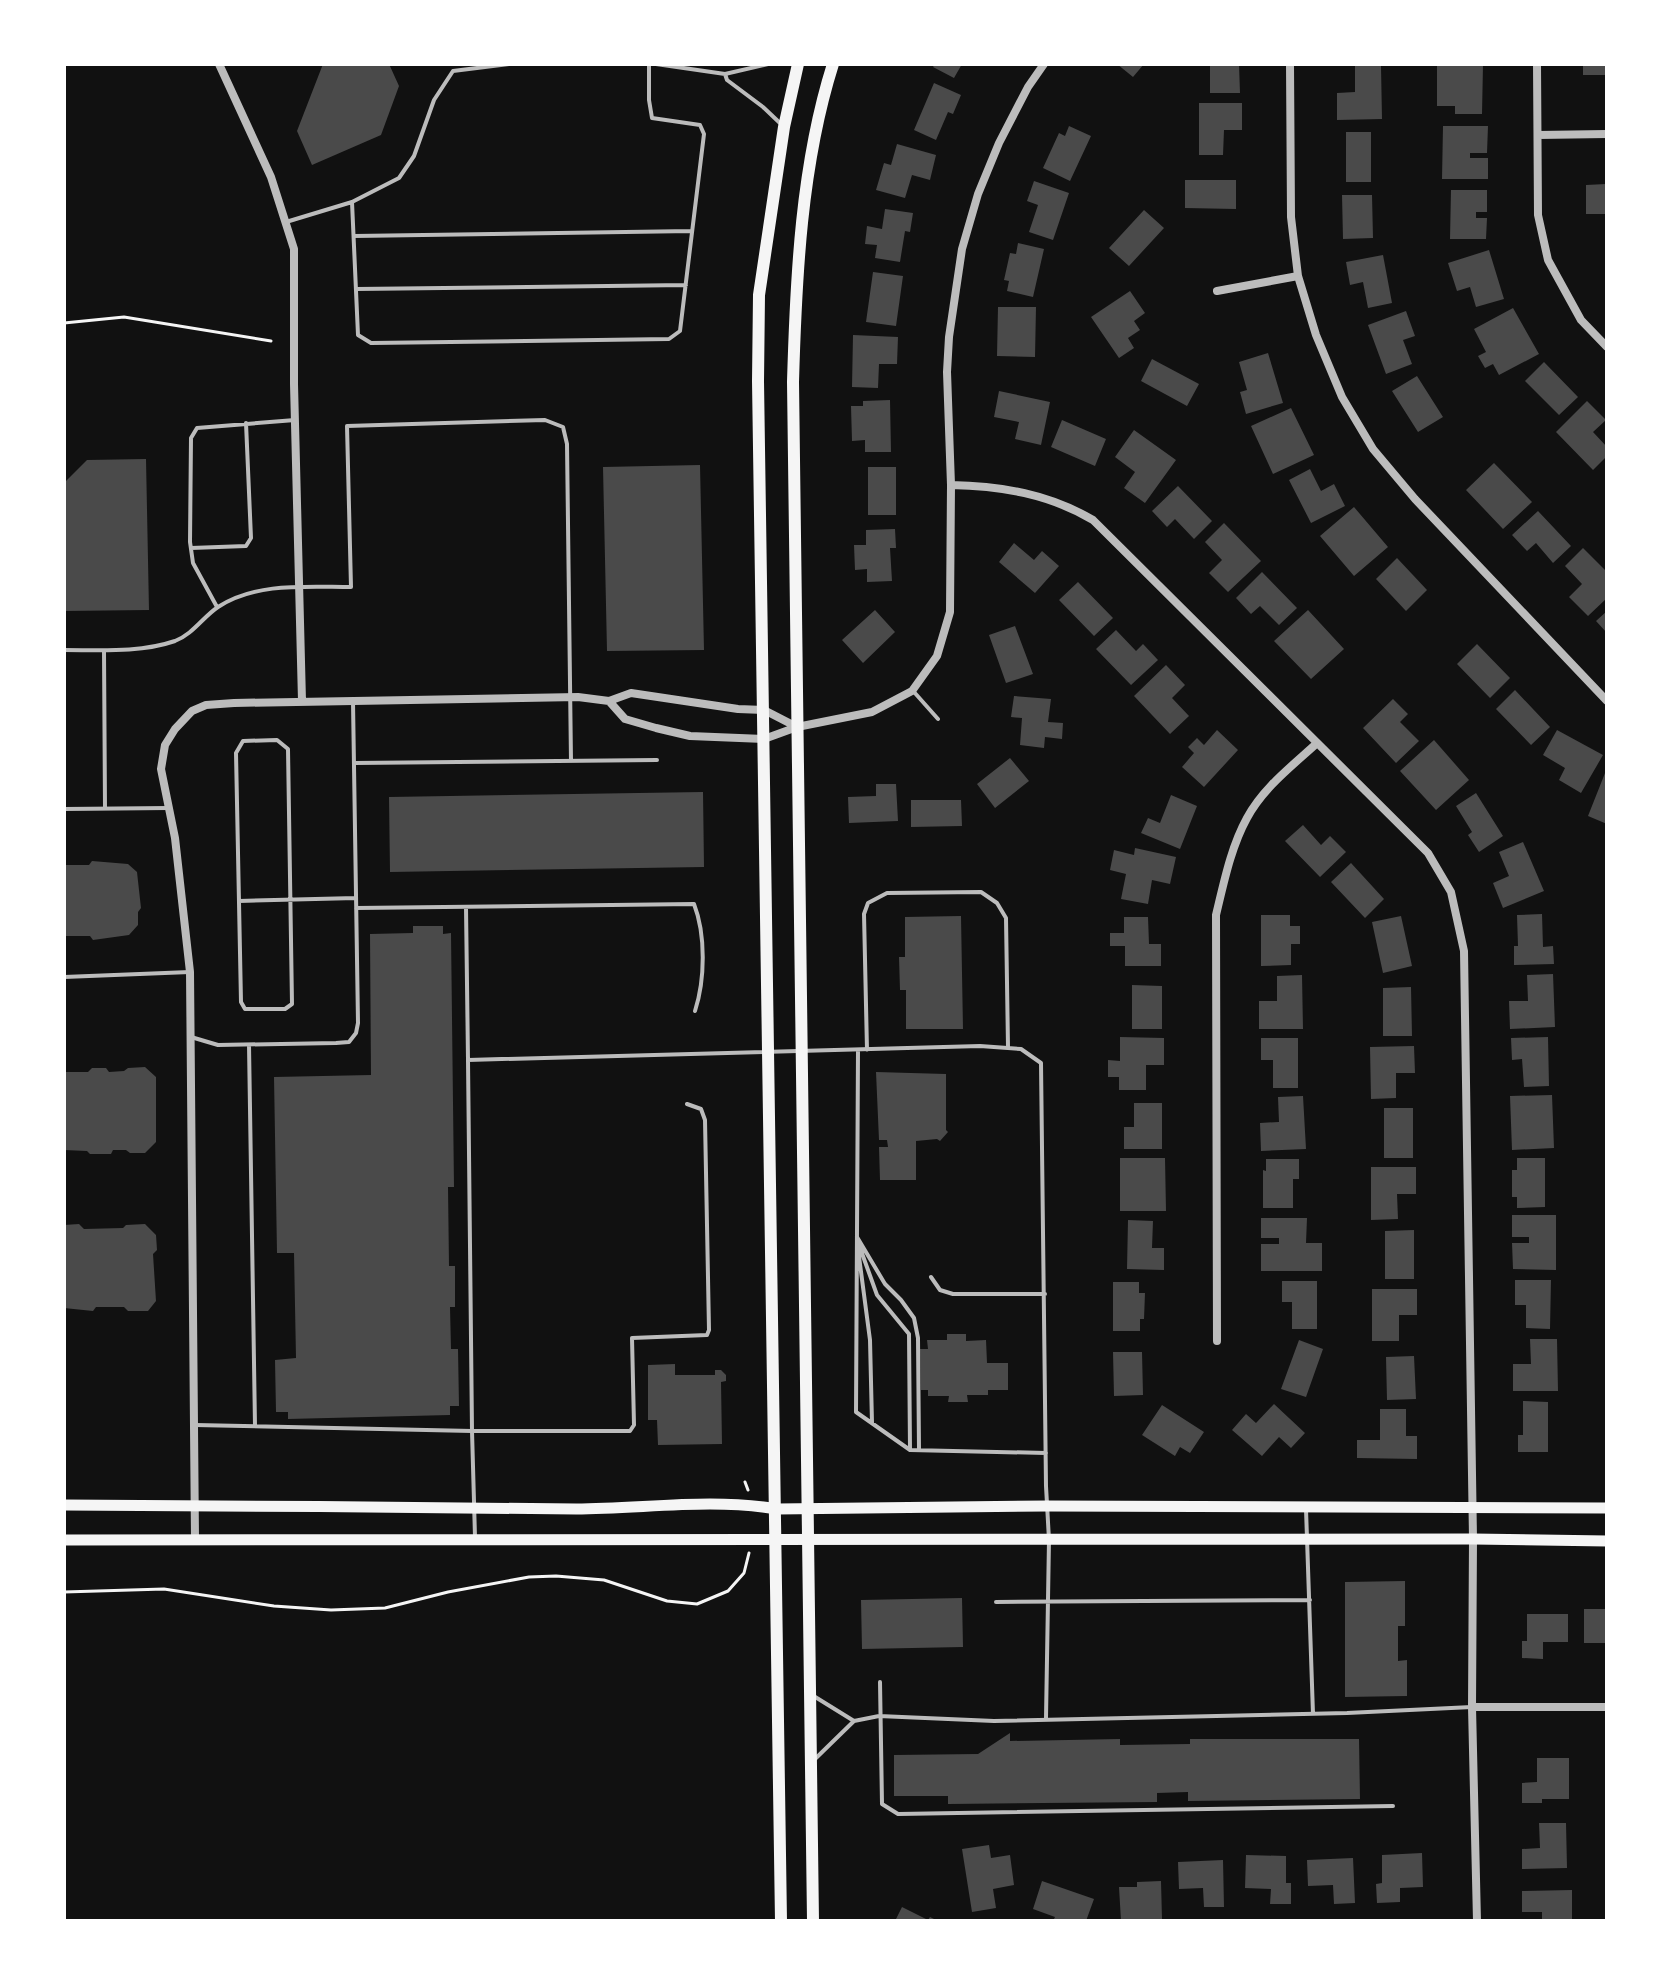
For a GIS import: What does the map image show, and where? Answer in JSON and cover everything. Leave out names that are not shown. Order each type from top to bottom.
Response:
[{"type":"main road","points":[[781,1921],[758,381],[759,295],[784,127],[798,64]]},
{"type":"main road","points":[[813,1921],[809,1693],[802,1539],[807,1508],[793,382],[795,293],[806,191],[833,64]]},
{"type":"main road","points":[[64,1505],[582,1509],[678,1503],[752,1505],[777,1509],[1047,1506],[1607,1508]]},
{"type":"main road","points":[[64,1540],[1607,1541]]},
{"type":"street","points":[[219,64],[271,177],[294,249],[302,701]]},
{"type":"street","points":[[609,701],[625,719],[656,728],[690,736],[764,739],[797,727],[872,712],[912,691],[937,656],[950,612],[949,337],[962,249],[978,194],[999,143],[1028,87],[1044,64]]},
{"type":"street","points":[[1290,64],[1291,217],[1298,276],[1316,335],[1342,397],[1373,449],[1415,499],[1607,701]]},
{"type":"street","points":[[1537,64],[1538,215],[1548,260],[1581,320],[1607,347]]},
{"type":"street","points":[[1538,135],[1607,134]]},
{"type":"street","points":[[1217,291],[1298,276]]},
{"type":"street","points":[[951,485],[985,486],[1040,496],[1069,506],[1093,520],[1428,853],[1451,892],[1464,951],[1477,1921]]},
{"type":"street","points":[[195,1539],[190,972],[175,838],[161,769],[165,745],[175,729],[192,711],[206,705],[353,699],[571,697],[609,701],[631,693],[764,710],[797,727]]},
{"type":"street","points":[[1217,1341],[1216,915],[1229,863],[1247,817],[1275,781],[1316,744]]},
{"type":"street","points":[[1472,1707],[1607,1707]]},
{"type":"lane","points":[[286,222],[352,202],[399,178],[414,156],[434,100],[453,71],[509,64]]},
{"type":"lane","points":[[352,202],[358,335],[371,343],[669,339],[680,331],[704,134],[700,125],[652,118],[649,64]]},
{"type":"lane","points":[[656,64],[725,74],[768,64]]},
{"type":"lane","points":[[725,74],[727,80],[754,99],[784,127]]},
{"type":"lane","points":[[354,236],[692,231]]},
{"type":"lane","points":[[356,289],[686,285]]},
{"type":"lane","points":[[217,607],[197,573],[191,548],[191,438],[197,428],[296,420]]},
{"type":"lane","points":[[64,650],[144,647],[176,641],[199,626],[217,607],[263,590],[351,587],[347,426],[545,420],[563,427],[567,444],[571,761]]},
{"type":"lane","points":[[191,548],[236,548],[246,546],[251,538],[246,423]]},
{"type":"lane","points":[[104,650],[105,808]]},
{"type":"lane","points":[[912,691],[938,719]]},
{"type":"lane","points":[[191,1037],[218,1045],[336,1043],[349,1042],[356,1033],[353,699]]},
{"type":"lane","points":[[277,740],[288,749],[292,1004],[285,1009],[245,1009],[241,1002],[239,901],[236,753],[243,741],[277,740]]},
{"type":"lane","points":[[354,763],[657,760]]},
{"type":"lane","points":[[64,809],[169,808]]},
{"type":"lane","points":[[867,1050],[864,914],[868,903],[887,893],[981,892],[997,903],[1006,918],[1008,1047]]},
{"type":"lane","points":[[239,901],[356,898]]},
{"type":"lane","points":[[356,908],[694,904],[700,920],[701,964],[701,992],[695,1011]]},
{"type":"lane","points":[[466,907],[475,1539]]},
{"type":"lane","points":[[64,977],[190,972]]},
{"type":"lane","points":[[249,1045],[255,1426]]},
{"type":"lane","points":[[468,1060],[1008,1047],[1021,1049],[1041,1063],[1049,1540],[1046,1718]]},
{"type":"lane","points":[[858,1050],[856,1412],[910,1450],[1046,1453]]},
{"type":"lane","points":[[195,1425],[630,1431],[634,1425],[632,1338],[707,1335],[709,1330],[705,1120],[701,1109],[687,1104]]},
{"type":"lane","points":[[856,1235],[870,1340],[873,1424]]},
{"type":"lane","points":[[856,1235],[877,1295],[909,1334],[910,1450]]},
{"type":"lane","points":[[856,1235],[885,1284],[914,1318],[918,1338],[919,1450]]},
{"type":"lane","points":[[931,1277],[940,1290],[953,1294],[1045,1294]]},
{"type":"lane","points":[[1306,1508],[1313,1714]]},
{"type":"lane","points":[[996,1602],[1310,1600]]},
{"type":"lane","points":[[880,1682],[882,1804],[898,1814],[1393,1806]]},
{"type":"lane","points":[[809,1693],[854,1721]]},
{"type":"lane","points":[[810,1764],[854,1721],[879,1716],[994,1721],[1472,1707]]},
{"type":"path","points":[[64,323],[124,317],[271,341]]},
{"type":"path","points":[[64,1592],[164,1589],[274,1606],[331,1610],[385,1608],[448,1592],[529,1577],[556,1576],[604,1580],[667,1601],[697,1604],[728,1591],[744,1573],[747,1562]]},
{"type":"building","points":[[323,64],[389,64],[399,86],[381,135],[312,165],[297,131]]},
{"type":"building","points":[[935,64],[962,64],[954,78],[933,67]]},
{"type":"building","points":[[1117,64],[1144,64],[1133,77]]},
{"type":"building","points":[[1210,64],[1239,64],[1240,93],[1210,93]]},
{"type":"building","points":[[1583,64],[1607,64],[1607,75],[1583,75]]},
{"type":"building","points":[[1437,65],[1483,65],[1482,114],[1455,114],[1455,106],[1437,106]]},
{"type":"building","points":[[1355,66],[1381,66],[1382,119],[1337,120],[1337,93],[1355,92]]},
{"type":"building","points":[[934,83],[961,95],[953,114],[948,112],[936,140],[914,130]]},
{"type":"building","points":[[1199,103],[1242,103],[1242,130],[1224,130],[1223,155],[1199,155]]},
{"type":"building","points":[[1069,126],[1091,136],[1070,181],[1043,168],[1059,133],[1065,136]]},
{"type":"building","points":[[1443,126],[1488,126],[1487,153],[1470,153],[1470,158],[1488,158],[1488,179],[1442,179]]},
{"type":"building","points":[[1346,132],[1371,132],[1371,182],[1346,182]]},
{"type":"building","points":[[897,144],[936,155],[930,180],[912,175],[905,198],[876,190],[884,163],[891,165]]},
{"type":"building","points":[[1185,180],[1236,180],[1236,209],[1185,208]]},
{"type":"building","points":[[1034,181],[1069,193],[1053,240],[1029,232],[1038,205],[1027,201]]},
{"type":"building","points":[[1606,184],[1607,214],[1586,214],[1586,185]]},
{"type":"building","points":[[1451,190],[1487,190],[1487,212],[1476,212],[1476,218],[1487,218],[1486,239],[1450,239]]},
{"type":"building","points":[[1342,195],[1372,195],[1373,238],[1343,239]]},
{"type":"building","points":[[885,209],[913,213],[910,232],[905,231],[900,262],[875,258],[877,245],[865,244],[867,226],[882,229]]},
{"type":"building","points":[[1144,210],[1164,228],[1129,266],[1109,248]]},
{"type":"building","points":[[1018,243],[1044,249],[1033,297],[1007,291],[1009,281],[1004,280],[1010,253],[1016,254]]},
{"type":"building","points":[[1489,250],[1504,299],[1476,307],[1470,287],[1457,291],[1448,263]]},
{"type":"building","points":[[1383,255],[1392,303],[1368,308],[1363,282],[1350,285],[1346,262]]},
{"type":"building","points":[[873,272],[903,276],[896,326],[866,322]]},
{"type":"building","points":[[1130,291],[1145,313],[1134,321],[1140,330],[1128,338],[1134,348],[1119,358],[1091,317]]},
{"type":"building","points":[[998,307],[1036,307],[1035,357],[997,356]]},
{"type":"building","points":[[1513,308],[1539,354],[1499,375],[1493,364],[1485,368],[1478,356],[1486,352],[1474,329]]},
{"type":"building","points":[[1406,311],[1415,336],[1403,340],[1412,364],[1386,374],[1368,325]]},
{"type":"building","points":[[853,335],[898,337],[897,364],[879,364],[878,388],[852,387]]},
{"type":"building","points":[[1268,353],[1283,403],[1246,414],[1240,392],[1247,390],[1239,362]]},
{"type":"building","points":[[1152,359],[1199,384],[1187,406],[1141,381]]},
{"type":"building","points":[[1544,362],[1578,397],[1559,415],[1525,381]]},
{"type":"building","points":[[1417,376],[1443,417],[1418,432],[1392,391]]},
{"type":"building","points":[[999,391],[1050,402],[1041,445],[1015,439],[1019,422],[994,417]]},
{"type":"building","points":[[890,400],[891,452],[865,452],[865,440],[852,441],[851,406],[863,406],[863,401]]},
{"type":"building","points":[[1587,401],[1606,420],[1593,432],[1607,447],[1607,456],[1593,470],[1556,432]]},
{"type":"building","points":[[1291,408],[1314,455],[1273,474],[1251,426]]},
{"type":"building","points":[[1062,420],[1106,439],[1095,466],[1051,447]]},
{"type":"building","points":[[1134,430],[1176,460],[1145,503],[1124,488],[1135,472],[1115,457]]},
{"type":"building","points":[[146,459],[149,610],[64,611],[64,483],[87,460]]},
{"type":"building","points":[[1494,463],[1532,502],[1503,529],[1466,490]]},
{"type":"building","points":[[700,465],[704,650],[607,651],[603,467]]},
{"type":"building","points":[[868,467],[896,467],[896,515],[868,515]]},
{"type":"building","points":[[1310,469],[1321,491],[1334,484],[1345,506],[1311,523],[1289,480]]},
{"type":"building","points":[[1178,486],[1212,521],[1194,539],[1175,519],[1167,527],[1152,511]]},
{"type":"building","points":[[1354,507],[1388,547],[1354,576],[1320,536]]},
{"type":"building","points":[[1538,511],[1571,546],[1553,563],[1536,543],[1527,551],[1512,535]]},
{"type":"building","points":[[1224,523],[1261,561],[1228,592],[1209,573],[1222,560],[1205,542]]},
{"type":"building","points":[[895,529],[896,548],[890,548],[892,581],[867,582],[867,569],[855,570],[854,545],[866,545],[866,530]]},
{"type":"building","points":[[1014,543],[1034,560],[1042,551],[1059,566],[1035,593],[999,562]]},
{"type":"building","points":[[1583,548],[1607,572],[1607,598],[1588,616],[1569,597],[1582,584],[1565,566]]},
{"type":"building","points":[[1397,558],[1427,590],[1406,611],[1376,579]]},
{"type":"building","points":[[1262,572],[1297,608],[1279,625],[1260,606],[1251,614],[1236,598]]},
{"type":"building","points":[[1078,582],[1113,618],[1094,636],[1059,600]]},
{"type":"building","points":[[875,610],[895,632],[863,663],[842,640]]},
{"type":"building","points":[[1308,610],[1344,649],[1311,679],[1274,641]]},
{"type":"building","points":[[1607,611],[1607,633],[1596,621]]},
{"type":"building","points":[[1015,626],[1033,674],[1006,683],[989,635]]},
{"type":"building","points":[[1116,630],[1136,651],[1143,644],[1158,660],[1131,685],[1096,649]]},
{"type":"building","points":[[1477,644],[1510,678],[1490,698],[1457,664]]},
{"type":"building","points":[[1166,665],[1185,685],[1172,698],[1189,716],[1170,734],[1134,696]]},
{"type":"building","points":[[1515,690],[1550,727],[1531,745],[1496,709]]},
{"type":"building","points":[[1014,696],[1051,699],[1048,722],[1063,723],[1062,739],[1045,737],[1044,748],[1020,745],[1022,718],[1011,717]]},
{"type":"building","points":[[1393,699],[1408,714],[1400,722],[1419,741],[1396,763],[1363,728]]},
{"type":"building","points":[[1217,730],[1238,750],[1204,787],[1182,767],[1194,753],[1188,747],[1197,738],[1204,745]]},
{"type":"building","points":[[1557,730],[1603,755],[1581,793],[1559,780],[1565,768],[1543,755]]},
{"type":"building","points":[[1434,740],[1469,780],[1436,810],[1400,771]]},
{"type":"building","points":[[1010,758],[1029,781],[995,808],[977,784]]},
{"type":"building","points":[[1607,768],[1607,824],[1588,816]]},
{"type":"building","points":[[876,784],[896,784],[898,821],[849,823],[848,797],[876,796]]},
{"type":"building","points":[[703,792],[704,867],[390,872],[389,797]]},
{"type":"building","points":[[1476,793],[1503,836],[1479,852],[1468,835],[1472,832],[1456,806]]},
{"type":"building","points":[[1171,795],[1197,806],[1180,849],[1141,833],[1148,818],[1160,823]]},
{"type":"building","points":[[911,800],[961,800],[962,826],[911,827]]},
{"type":"building","points":[[1303,825],[1321,845],[1330,836],[1346,852],[1320,877],[1285,841]]},
{"type":"building","points":[[1523,842],[1544,891],[1503,908],[1493,883],[1509,876],[1499,852]]},
{"type":"building","points":[[1135,848],[1176,857],[1170,884],[1152,880],[1148,904],[1121,899],[1126,874],[1110,870],[1114,850],[1134,855]]},
{"type":"building","points":[[92,861],[128,864],[137,872],[141,908],[138,925],[129,935],[93,940],[90,936],[64,936],[64,865],[89,865]]},
{"type":"building","points":[[1351,863],[1384,899],[1365,918],[1331,882]]},
{"type":"building","points":[[1542,914],[1543,947],[1553,946],[1554,964],[1514,965],[1514,946],[1518,946],[1517,915]]},
{"type":"building","points":[[1261,915],[1290,915],[1290,926],[1300,926],[1300,944],[1291,944],[1291,965],[1261,966]]},
{"type":"building","points":[[961,916],[963,1029],[906,1029],[906,990],[900,990],[899,957],[905,957],[905,917]]},
{"type":"building","points":[[1401,916],[1412,966],[1383,973],[1372,922]]},
{"type":"building","points":[[1124,917],[1148,917],[1149,944],[1161,944],[1161,966],[1125,966],[1125,946],[1110,946],[1110,933],[1124,933]]},
{"type":"building","points":[[413,926],[443,926],[443,934],[451,933],[454,1187],[448,1187],[449,1266],[455,1266],[455,1307],[450,1307],[451,1349],[458,1349],[459,1406],[450,1406],[450,1415],[288,1419],[288,1412],[276,1412],[275,1360],[296,1358],[294,1253],[277,1253],[274,1077],[371,1075],[370,934],[413,933]]},
{"type":"building","points":[[1553,974],[1555,1027],[1510,1029],[1509,1001],[1528,1001],[1527,975]]},
{"type":"building","points":[[1302,975],[1303,1029],[1259,1029],[1259,1001],[1277,1001],[1277,976]]},
{"type":"building","points":[[1132,985],[1162,986],[1162,1029],[1132,1029]]},
{"type":"building","points":[[1411,987],[1412,1036],[1383,1036],[1383,988]]},
{"type":"building","points":[[1120,1037],[1164,1038],[1164,1065],[1146,1065],[1146,1090],[1119,1090],[1119,1077],[1108,1077],[1108,1060],[1120,1061]]},
{"type":"building","points":[[1548,1037],[1549,1086],[1524,1087],[1522,1059],[1512,1060],[1511,1038]]},
{"type":"building","points":[[1261,1038],[1298,1038],[1298,1088],[1273,1088],[1273,1060],[1261,1060]]},
{"type":"building","points":[[1414,1046],[1415,1073],[1396,1073],[1396,1098],[1371,1099],[1370,1047]]},
{"type":"building","points":[[145,1067],[156,1077],[156,1142],[145,1153],[113,1150],[111,1154],[90,1154],[87,1151],[64,1150],[64,1072],[106,1068],[109,1072]]},
{"type":"building","points":[[876,1072],[946,1074],[948,1132],[940,1141],[916,1141],[916,1180],[880,1180],[879,1147],[888,1147],[887,1140],[879,1140]]},
{"type":"building","points":[[1552,1095],[1554,1148],[1512,1150],[1510,1096]]},
{"type":"building","points":[[1303,1096],[1306,1149],[1261,1151],[1260,1123],[1279,1122],[1278,1097]]},
{"type":"building","points":[[1134,1103],[1162,1103],[1162,1149],[1124,1149],[1124,1127],[1134,1127]]},
{"type":"building","points":[[1384,1108],[1413,1108],[1413,1158],[1384,1158]]},
{"type":"building","points":[[1120,1158],[1165,1158],[1166,1211],[1120,1211]]},
{"type":"building","points":[[1517,1158],[1545,1158],[1545,1207],[1517,1208],[1517,1197],[1512,1197],[1512,1170],[1517,1170]]},
{"type":"building","points":[[1266,1159],[1299,1159],[1299,1179],[1293,1179],[1293,1208],[1263,1208]]},
{"type":"building","points":[[1371,1167],[1416,1167],[1416,1194],[1397,1194],[1398,1219],[1371,1220]]},
{"type":"building","points":[[1512,1215],[1556,1215],[1556,1270],[1513,1269],[1512,1243],[1529,1243],[1529,1237],[1512,1237]]},
{"type":"building","points":[[1261,1218],[1307,1218],[1306,1243],[1322,1243],[1322,1271],[1261,1271],[1261,1244],[1279,1244],[1279,1238],[1261,1238]]},
{"type":"building","points":[[1128,1220],[1153,1221],[1152,1248],[1164,1248],[1164,1270],[1127,1269]]},
{"type":"building","points":[[79,1224],[84,1229],[145,1224],[156,1235],[157,1250],[153,1254],[156,1301],[148,1311],[128,1311],[124,1307],[96,1307],[93,1311],[64,1308],[64,1225]]},
{"type":"building","points":[[1414,1230],[1414,1279],[1385,1279],[1385,1231]]},
{"type":"building","points":[[1515,1280],[1551,1280],[1550,1329],[1526,1328],[1526,1305],[1515,1305]]},
{"type":"building","points":[[1282,1281],[1317,1281],[1317,1329],[1292,1329],[1292,1302],[1282,1302]]},
{"type":"building","points":[[1113,1282],[1139,1282],[1139,1293],[1145,1293],[1144,1319],[1140,1319],[1140,1331],[1113,1331]]},
{"type":"building","points":[[1372,1289],[1417,1289],[1417,1315],[1399,1315],[1399,1341],[1372,1341]]},
{"type":"building","points":[[947,1334],[966,1334],[966,1341],[986,1340],[987,1363],[1008,1363],[1008,1390],[988,1390],[988,1395],[967,1395],[968,1402],[948,1402],[949,1396],[928,1396],[928,1390],[921,1390],[920,1349],[928,1349],[927,1340],[947,1340]]},
{"type":"building","points":[[1530,1339],[1557,1339],[1558,1391],[1513,1391],[1513,1364],[1531,1364]]},
{"type":"building","points":[[1299,1340],[1323,1349],[1306,1397],[1281,1389]]},
{"type":"building","points":[[1113,1352],[1142,1352],[1143,1395],[1114,1396]]},
{"type":"building","points":[[1414,1356],[1416,1399],[1387,1400],[1386,1357]]},
{"type":"building","points":[[675,1364],[675,1375],[715,1375],[715,1370],[721,1370],[726,1375],[726,1381],[721,1382],[722,1444],[658,1445],[657,1420],[648,1420],[648,1365]]},
{"type":"building","points":[[1523,1401],[1548,1402],[1548,1452],[1518,1452],[1518,1435],[1523,1435]]},
{"type":"building","points":[[1274,1404],[1305,1433],[1291,1448],[1279,1437],[1262,1456],[1232,1430],[1246,1414],[1256,1423]]},
{"type":"building","points":[[1162,1405],[1204,1432],[1190,1453],[1180,1447],[1175,1456],[1142,1435]]},
{"type":"building","points":[[1380,1409],[1406,1409],[1406,1436],[1417,1436],[1417,1459],[1357,1458],[1357,1440],[1380,1440]]},
{"type":"building","points":[[1405,1581],[1405,1626],[1398,1626],[1398,1661],[1407,1660],[1407,1696],[1345,1697],[1345,1582]]},
{"type":"building","points":[[962,1598],[963,1647],[862,1649],[861,1600]]},
{"type":"building","points":[[1584,1609],[1607,1609],[1607,1643],[1584,1643]]},
{"type":"building","points":[[1527,1614],[1568,1614],[1568,1642],[1543,1642],[1543,1659],[1522,1658],[1522,1641],[1527,1641]]},
{"type":"building","points":[[1010,1733],[1010,1741],[1120,1739],[1120,1745],[1190,1744],[1190,1739],[1359,1739],[1360,1799],[1188,1801],[1188,1792],[1157,1793],[1157,1802],[948,1804],[948,1796],[894,1796],[894,1755],[978,1754]]},
{"type":"building","points":[[1537,1758],[1569,1758],[1569,1799],[1522,1803],[1522,1783],[1537,1782]]},
{"type":"building","points":[[1539,1823],[1566,1823],[1567,1868],[1522,1869],[1522,1849],[1540,1848]]},
{"type":"building","points":[[989,1845],[991,1858],[1010,1855],[1014,1885],[993,1889],[996,1908],[972,1912],[962,1849]]},
{"type":"building","points":[[1422,1853],[1423,1887],[1400,1888],[1400,1902],[1377,1903],[1376,1884],[1382,1883],[1382,1855]]},
{"type":"building","points":[[1246,1855],[1286,1856],[1286,1883],[1291,1883],[1291,1904],[1270,1904],[1271,1889],[1245,1888]]},
{"type":"building","points":[[1353,1858],[1355,1903],[1334,1904],[1333,1885],[1308,1886],[1307,1860]]},
{"type":"building","points":[[1223,1860],[1224,1907],[1204,1907],[1203,1888],[1179,1889],[1178,1862]]},
{"type":"building","points":[[1042,1881],[1094,1899],[1086,1921],[1053,1921],[1055,1917],[1033,1909]]},
{"type":"building","points":[[1161,1881],[1162,1919],[1121,1921],[1119,1887],[1137,1887],[1137,1882]]},
{"type":"building","points":[[1572,1890],[1572,1921],[1542,1921],[1542,1912],[1522,1912],[1522,1891]]},
{"type":"building","points":[[902,1907],[928,1920],[930,1917],[938,1921],[895,1921]]}]
